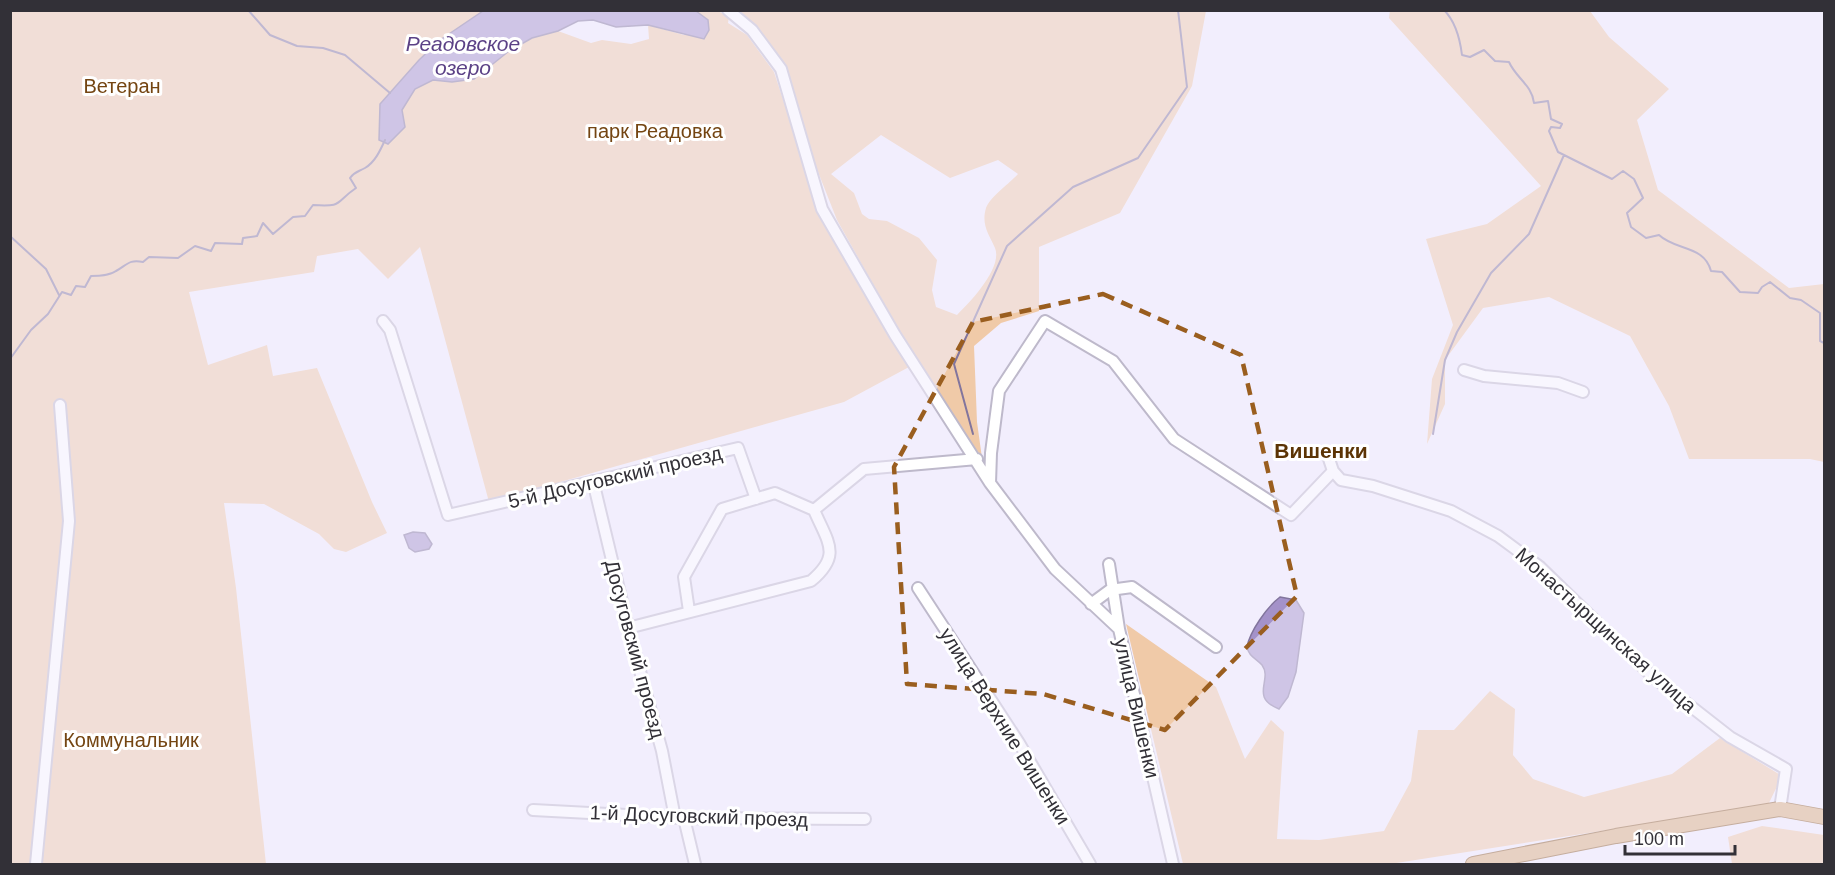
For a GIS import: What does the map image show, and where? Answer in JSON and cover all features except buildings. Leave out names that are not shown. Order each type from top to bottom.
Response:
[{"type":"main road","points":[[1473,864],[1616,836],[1780,809],[1824,817]]},
{"type":"street","name":"улица Вишенки","points":[[728,10],[752,30],[781,69],[822,209],[895,335],[977,459],[990,483],[1055,569],[1119,630],[1173,864]]},
{"type":"street","name":"5-й Досуговский проезд","points":[[383,321],[390,330],[448,515],[738,448],[756,499]]},
{"type":"street","points":[[990,483],[991,453],[999,391],[1045,321],[1113,361],[1174,439],[1291,515],[1333,471],[1328,456]]},
{"type":"street","points":[[1464,370],[1484,376],[1558,383],[1582,392]]},
{"type":"street","points":[[36,864],[69,521],[60,405]]},
{"type":"street","points":[[814,510],[864,469],[977,459]]},
{"type":"street","name":"Монастырщинская улица","points":[[1333,471],[1341,480],[1373,486],[1451,511],[1498,536],[1539,567],[1652,676],[1730,737],[1786,769],[1780,809]]},
{"type":"street","name":"Досуговский проезд","points":[[593,481],[628,628],[680,818],[695,864]]},
{"type":"street","points":[[628,628],[811,581],[827,568],[831,556],[828,542],[814,510],[775,493],[722,509],[684,577],[689,611]]},
{"type":"street","points":[[1109,564],[1119,630]]},
{"type":"street","points":[[1090,604],[1112,590],[1132,587],[1216,646]]},
{"type":"street","name":"улица Верхние Вишенки","points":[[918,588],[1019,743],[1090,864]]},
{"type":"street","name":"1-й Досуговский проезд","points":[[533,810],[680,818],[865,819]]},
{"type":"highlighted area","points":[[1103,294],[1241,355],[1297,596],[1165,730],[1043,694],[907,684],[894,467],[973,322]]},
{"type":"green space","points":[[1390,10],[1590,11],[1609,37],[1669,89],[1637,120],[1658,190],[1789,288],[1824,284],[1824,462],[1810,459],[1689,459],[1669,406],[1630,336],[1549,297],[1483,308],[1445,360],[1445,404],[1427,444],[1432,379],[1453,325],[1426,239],[1487,224],[1541,186],[1389,18]]},
{"type":"green space","points":[[10,11],[483,11],[428,54],[380,104],[402,110],[415,89],[433,80],[452,82],[474,79],[509,51],[532,38],[558,31],[591,43],[602,40],[631,44],[649,39],[648,25],[684,35],[708,20],[696,11],[718,11],[729,17],[728,23],[747,35],[774,72],[819,209],[909,367],[844,402],[489,502],[420,247],[388,279],[358,249],[317,256],[314,272],[189,292],[208,365],[267,345],[273,376],[317,368],[387,533],[346,552],[334,549],[319,534],[264,504],[224,503],[236,588],[266,864],[11,864]]},
{"type":"green space","points":[[734,11],[1206,11],[1192,86],[1120,213],[1039,247],[1039,311],[1001,323],[974,346],[977,422],[982,458],[915,359],[837,220],[805,139],[783,69]],"holes":[[[881,135],[950,178],[998,160],[1018,174],[986,208],[985,224],[995,248],[994,265],[984,284],[957,315],[936,307],[932,290],[937,260],[919,238],[887,221],[869,219],[862,214],[854,193],[831,174]]]},
{"type":"green space","points":[[1126,624],[1216,687],[1245,759],[1271,720],[1284,732],[1277,839],[1319,840],[1384,831],[1411,781],[1418,730],[1454,730],[1490,691],[1515,709],[1513,755],[1533,779],[1584,797],[1672,774],[1720,738],[1782,776],[1768,805],[1390,864],[1183,864]]},
{"type":"green space","points":[[1762,826],[1824,835],[1824,864],[1732,864],[1728,837]]},
{"type":"water","name":"Реадовское озеро","points":[[483,11],[696,11],[708,20],[709,30],[704,39],[648,25],[616,27],[593,20],[578,21],[558,31],[532,38],[509,51],[474,79],[452,82],[433,80],[415,89],[402,110],[405,127],[388,144],[379,140],[380,104],[440,40]]},
{"type":"water","points":[[413,532],[425,533],[432,544],[429,549],[415,552],[409,548],[404,535]]},
{"type":"water","points":[[1280,597],[1296,600],[1304,613],[1296,672],[1288,697],[1279,709],[1265,699],[1263,688],[1265,671],[1249,653],[1247,647],[1260,620]]},
{"type":"waterway","points":[[248,10],[270,35],[297,46],[323,48],[345,55],[390,93]]},
{"type":"waterway","points":[[973,434],[954,364],[1007,246],[1073,187],[1138,158],[1187,87],[1178,10]]},
{"type":"waterway","points":[[1444,10],[1456,31],[1462,55],[1470,57],[1484,50],[1495,61],[1509,62],[1527,86],[1534,103],[1548,101],[1551,119],[1562,124],[1560,128],[1551,127],[1549,131],[1558,152],[1612,179],[1623,171],[1634,179],[1643,198],[1627,213],[1631,227],[1646,238],[1659,235],[1673,244],[1696,252],[1707,263],[1711,271],[1722,272],[1740,292],[1758,293],[1770,282],[1790,298],[1801,300],[1820,313],[1820,341],[1824,343]]},
{"type":"waterway","points":[[10,359],[31,330],[48,314],[62,292],[71,295],[76,286],[85,287],[91,276],[113,273],[134,261],[143,262],[149,257],[178,258],[195,246],[211,251],[215,243],[242,244],[243,238],[257,236],[263,223],[273,234],[293,217],[305,216],[313,205],[338,203],[356,188],[350,178],[372,163],[385,140]]},
{"type":"waterway","points":[[1433,434],[1445,360],[1457,332],[1491,273],[1529,234],[1564,155]]},
{"type":"waterway","points":[[10,236],[46,269],[59,295]]},
{"type":"district","name":"Вишенки","points":[[1321,450]]},
{"type":"park label","name":"Ветеран","points":[[122,86]]},
{"type":"park label","name":"парк Реадовка","points":[[655,131]]},
{"type":"park label","name":"Коммунальник","points":[[131,740]]}]
